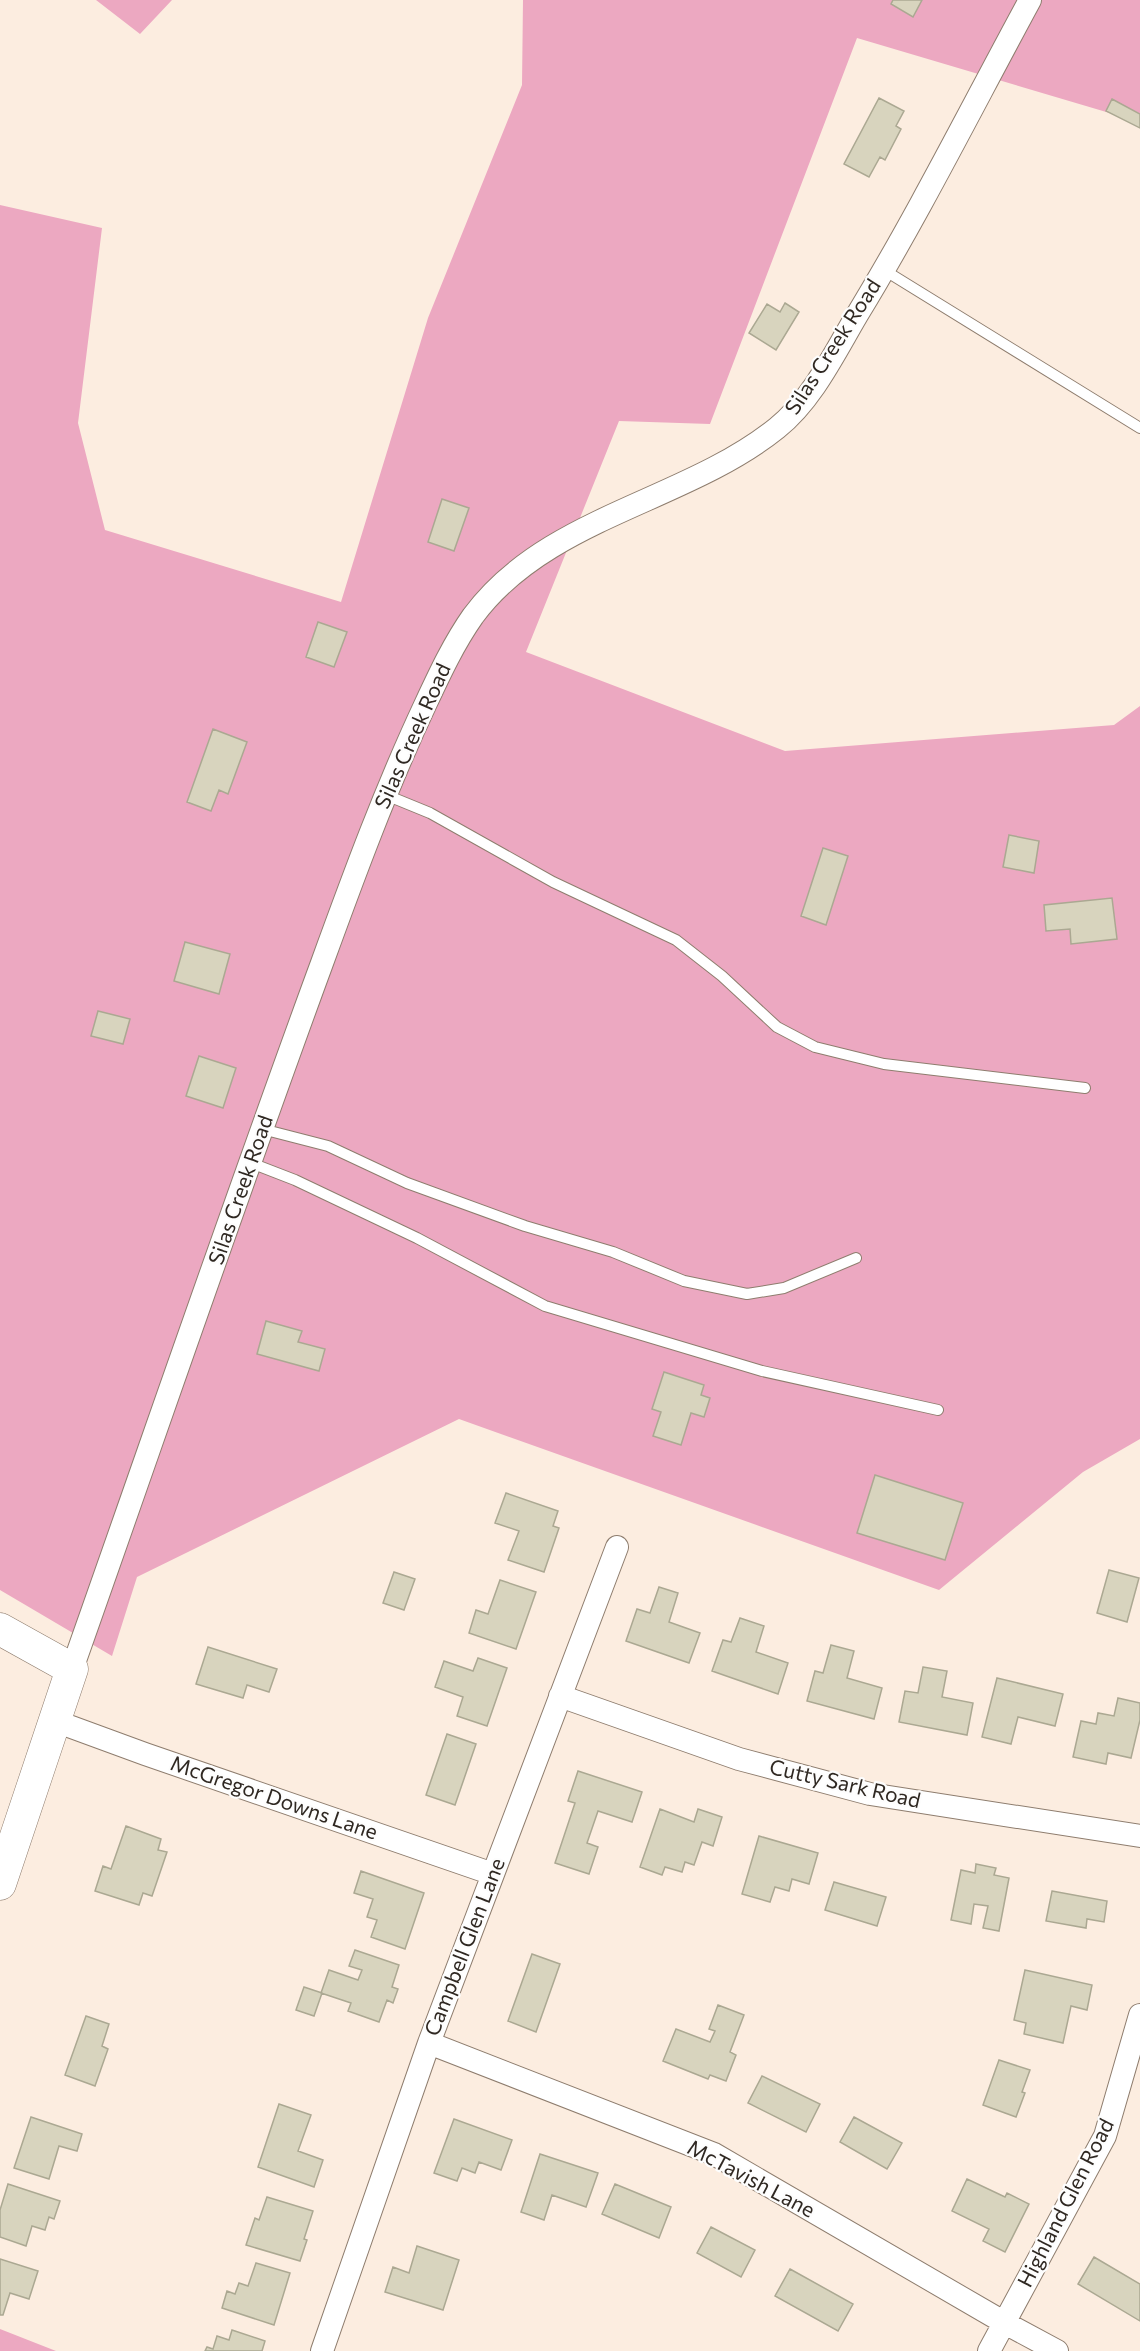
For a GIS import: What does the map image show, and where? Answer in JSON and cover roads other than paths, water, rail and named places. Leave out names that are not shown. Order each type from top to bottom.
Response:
[{"type":"street","name":"Silas Creek Road","points":[[72,1669],[262,1129],[363,852],[408,741],[452,648],[489,596],[516,572],[563,541],[612,514],[688,481],[753,445],[776,429],[796,410],[827,365],[884,270],[1030,0]]},
{"type":"street","name":"Campbell Glen Lane","points":[[322,2351],[429,2043],[617,1547]]},
{"type":"street","points":[[0,1629],[72,1669],[0,1884]]},
{"type":"street","name":"Cutty Sark Road","points":[[560,1696],[739,1759],[870,1794],[1140,1836]]},
{"type":"street","name":"McGregor Downs Lane","points":[[55,1721],[493,1874]]},
{"type":"street","name":"Highland Glen Road","points":[[989,2351],[1105,2136],[1131,2083],[1140,2015]]},
{"type":"street","name":"McTavish Lane","points":[[429,2043],[714,2154],[1057,2351]]},
{"type":"lane","points":[[884,270],[1140,428]]},
{"type":"lane","points":[[386,795],[430,813],[554,882],[676,940],[722,976],[777,1027],[815,1047],[884,1064],[1085,1088]]},
{"type":"lane","points":[[262,1129],[328,1146],[429,1191],[525,1226],[613,1252],[684,1281],[747,1294],[784,1288],[856,1258]]},
{"type":"lane","points":[[251,1163],[295,1180],[417,1238],[545,1305],[762,1371],[938,1410]]}]
